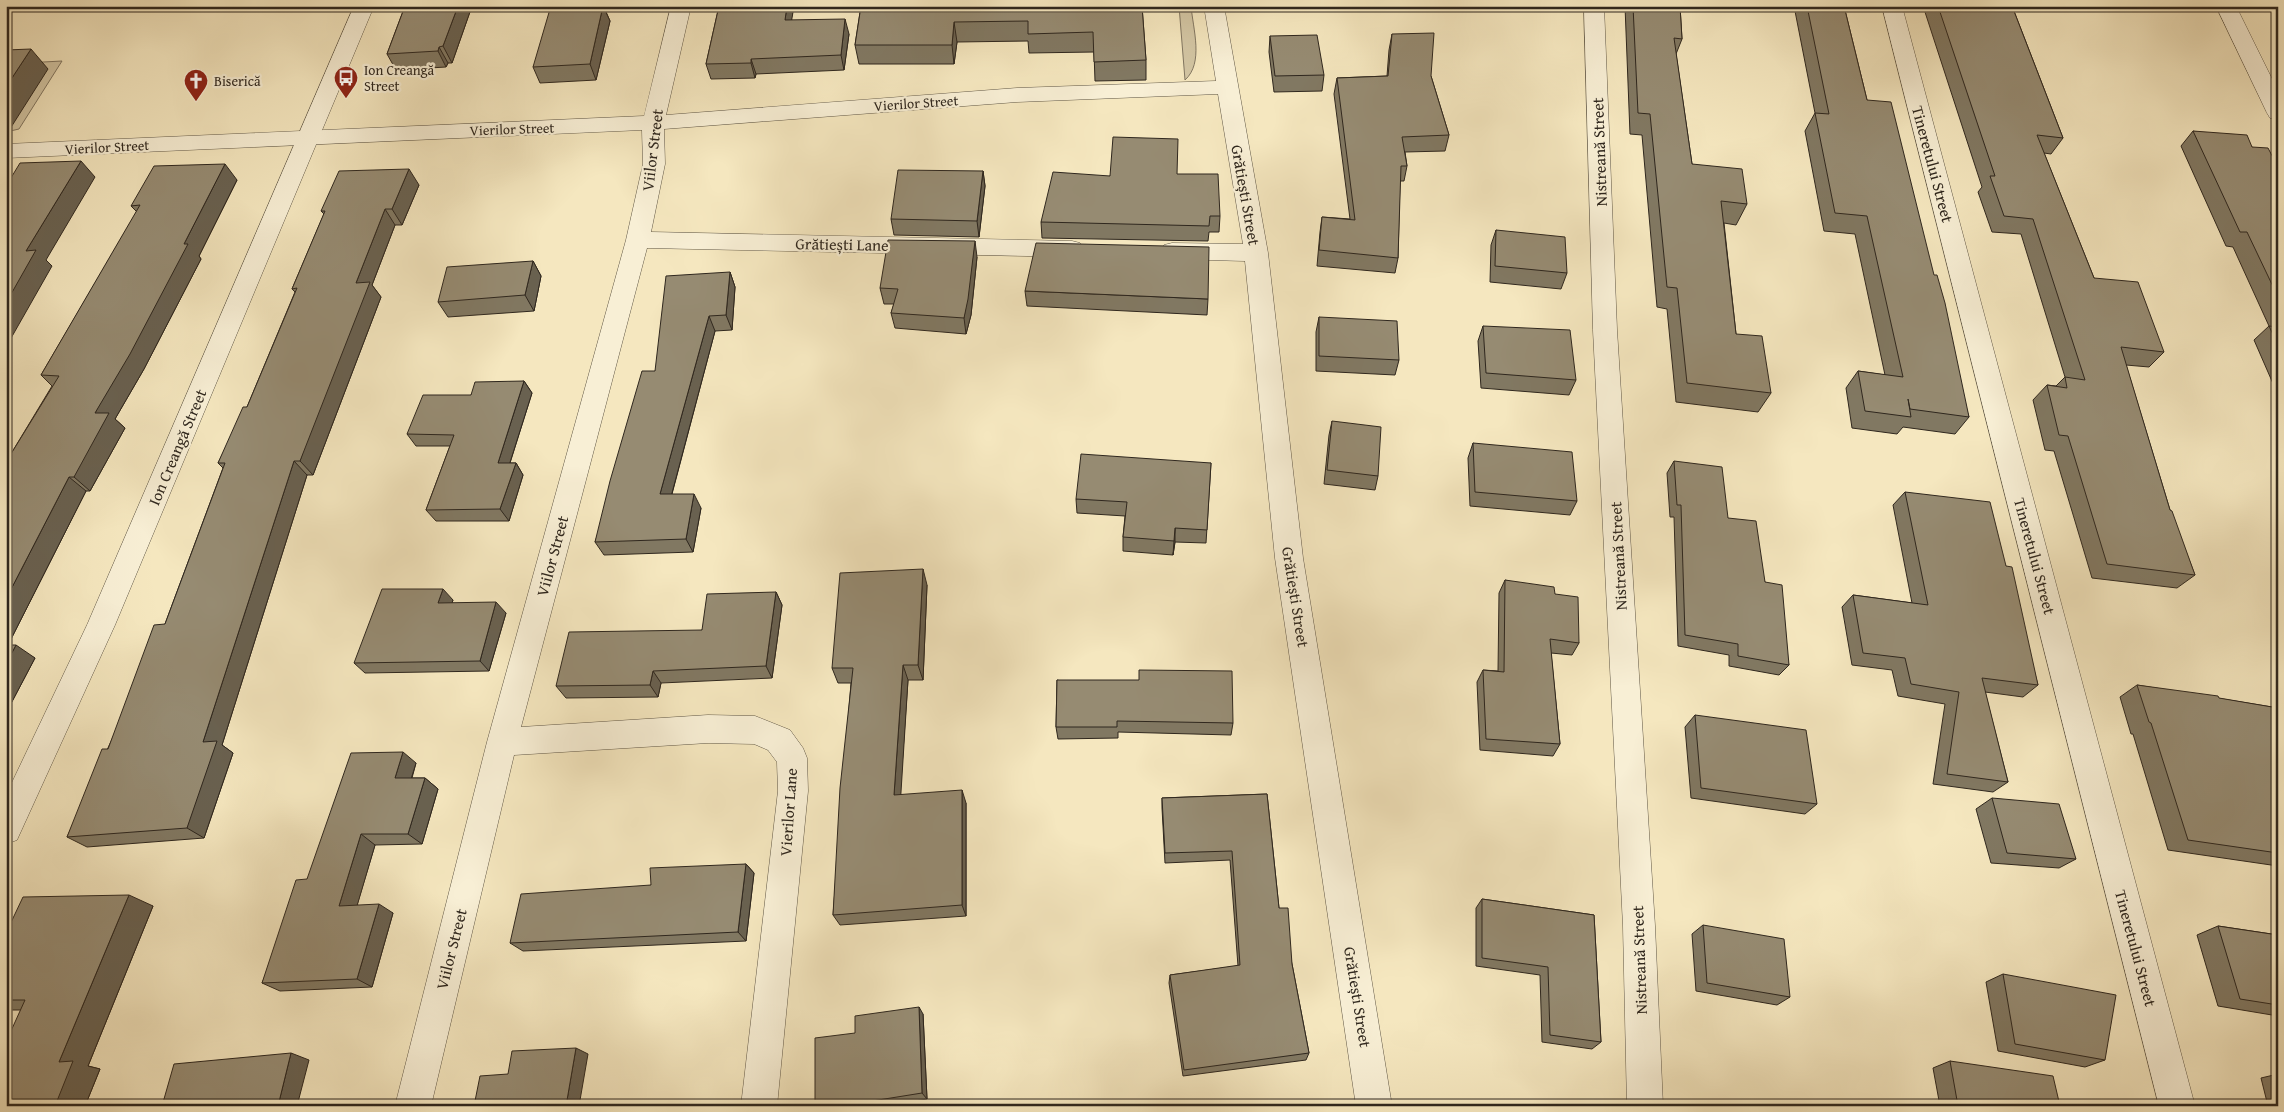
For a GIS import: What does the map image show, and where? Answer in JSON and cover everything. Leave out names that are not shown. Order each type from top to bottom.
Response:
[{"type":"street","name":"Ion Creangă Street","points":[[6,829],[101,625],[310,137],[364,6]]},
{"type":"street","name":"Viilor Street","points":[[413,1106],[502,742],[638,240],[654,164],[653,123],[681,6]]},
{"type":"street","name":"Grătiești Street","points":[[1214,6],[1256,252],[1289,558],[1374,1106]]},
{"type":"street","name":"Nistreană Street","points":[[1594,6],[1606,330],[1638,906],[1645,1106]]},
{"type":"street","name":"Tineretului Street","points":[[1892,6],[2177,1106]]},
{"type":"street","points":[[2226,6],[2278,113]]},
{"type":"street","name":"Vierilor Street","points":[[6,151],[653,123],[1017,96],[1228,87]]},
{"type":"street","name":"Grătiești Lane","points":[[638,240],[1096,249]]},
{"type":"street","points":[[1146,250],[1256,252]]},
{"type":"street","name":"Vierilor Lane","points":[[502,742],[708,730],[755,730],[779,740],[792,758],[793,791],[759,1106]]},
{"type":"shaded area","points":[[1179,6],[1191,6],[1196,45],[1194,64],[1191,73],[1185,80]]},
{"type":"shaded area","points":[[62,61],[19,129],[6,132],[6,64]]},
{"type":"building","points":[[405,6],[458,6],[443,46],[439,47],[438,51],[387,54]]},
{"type":"building","points":[[603,6],[590,64],[533,67],[550,9]]},
{"type":"building","points":[[719,6],[787,6],[785,20],[845,19],[841,55],[751,59],[751,63],[706,64]]},
{"type":"building","points":[[861,6],[1142,6],[1146,60],[1094,62],[1093,32],[1028,34],[1028,21],[954,22],[952,45],[855,45]]},
{"type":"building","points":[[1633,6],[1680,6],[1682,39],[1674,38],[1692,164],[1742,169],[1747,204],[1721,201],[1736,334],[1762,336],[1771,393],[1687,383],[1677,288],[1667,287],[1650,114],[1638,113]]},
{"type":"building","points":[[1807,6],[1844,6],[1867,100],[1891,102],[1934,275],[1937,275],[1945,303],[1969,417],[1910,409],[1908,399],[1911,417],[1865,411],[1858,371],[1903,377],[1867,216],[1835,213],[1815,113],[1829,114]]},
{"type":"building","points":[[1938,6],[2012,6],[2063,138],[2037,135],[2094,278],[2138,282],[2164,352],[2121,347],[2170,510],[2172,511],[2195,575],[2107,564],[2068,436],[2059,435],[2047,385],[2067,388],[2065,377],[2085,380],[2033,219],[2004,216],[1990,176],[1995,176]]},
{"type":"building","points":[[1434,33],[1431,76],[1449,135],[1402,137],[1407,166],[1401,166],[1398,258],[1319,250],[1322,217],[1355,220],[1337,78],[1388,76],[1392,34]]},
{"type":"building","points":[[1317,35],[1324,75],[1275,76],[1270,36]]},
{"type":"building","points":[[31,49],[6,87],[6,50]]},
{"type":"building","points":[[2193,131],[2247,135],[2252,147],[2268,148],[2278,167],[2278,297],[2247,232],[2240,232]]},
{"type":"building","points":[[1113,137],[1178,139],[1177,174],[1218,174],[1220,216],[1210,216],[1209,226],[1041,222],[1053,172],[1110,176]]},
{"type":"building","points":[[81,161],[26,251],[36,250],[6,303],[6,186],[20,163]]},
{"type":"building","points":[[225,164],[184,244],[188,244],[130,354],[95,413],[109,413],[74,477],[69,477],[6,599],[6,462],[59,376],[41,375],[140,205],[131,206],[154,166]]},
{"type":"building","points":[[409,169],[392,209],[385,209],[356,283],[370,282],[300,461],[294,461],[203,742],[217,741],[187,828],[67,837],[102,749],[108,749],[154,625],[165,624],[225,463],[218,463],[243,407],[247,407],[297,288],[292,289],[325,211],[321,211],[339,171]]},
{"type":"building","points":[[898,170],[983,171],[977,221],[891,219]]},
{"type":"building","points":[[1496,230],[1565,237],[1567,273],[1495,266]]},
{"type":"building","points":[[888,240],[975,241],[964,318],[891,313],[898,289],[880,288]]},
{"type":"building","points":[[1036,243],[1209,247],[1208,299],[1025,291]]},
{"type":"building","points":[[533,261],[525,295],[438,302],[447,267]]},
{"type":"building","points":[[730,272],[726,315],[709,316],[660,494],[694,494],[686,539],[595,542],[610,481],[642,371],[655,371],[666,276]]},
{"type":"building","points":[[1319,317],[1397,321],[1399,360],[1319,356]]},
{"type":"building","points":[[1483,326],[1570,330],[1576,380],[1486,373]]},
{"type":"building","points":[[2269,326],[2278,327],[2278,345]]},
{"type":"building","points":[[524,381],[498,463],[516,463],[500,509],[426,510],[454,435],[407,434],[423,395],[471,395],[475,382]]},
{"type":"building","points":[[1332,421],[1381,427],[1378,476],[1327,470]]},
{"type":"building","points":[[1473,443],[1572,452],[1577,501],[1475,492]]},
{"type":"building","points":[[1081,454],[1211,463],[1207,530],[1175,528],[1174,541],[1123,537],[1127,502],[1076,499]]},
{"type":"building","points":[[1674,461],[1722,467],[1728,518],[1756,521],[1765,582],[1782,585],[1789,665],[1738,656],[1738,644],[1685,635],[1681,505],[1677,505]]},
{"type":"building","points":[[1905,492],[1990,502],[2006,566],[2012,567],[2038,685],[1982,678],[2008,782],[1947,774],[1959,692],[1911,684],[1905,658],[1863,653],[1853,595],[1928,605]]},
{"type":"building","points":[[923,569],[918,665],[903,665],[894,795],[962,790],[962,905],[833,915],[840,788],[853,668],[832,668],[840,573]]},
{"type":"building","points":[[1505,580],[1554,587],[1555,594],[1578,597],[1579,643],[1550,639],[1560,744],[1486,739],[1483,670],[1504,672]]},
{"type":"building","points":[[382,589],[443,589],[438,603],[496,602],[480,661],[354,663]]},
{"type":"building","points":[[776,592],[766,666],[653,671],[650,685],[556,686],[569,632],[702,630],[707,594]]},
{"type":"building","points":[[6,645],[16,645],[6,664]]},
{"type":"building","points":[[1139,670],[1232,671],[1233,723],[1117,721],[1117,727],[1056,727],[1057,680],[1139,680]]},
{"type":"building","points":[[2137,685],[2218,696],[2219,698],[2278,708],[2278,772],[2274,772],[2278,782],[2278,853],[2188,840]]},
{"type":"building","points":[[1695,715],[1806,730],[1817,804],[1701,788]]},
{"type":"building","points":[[403,752],[395,778],[425,778],[408,834],[361,834],[339,906],[379,904],[357,979],[262,983],[296,880],[307,879],[351,753]]},
{"type":"building","points":[[1267,794],[1279,908],[1288,908],[1292,964],[1309,1053],[1184,1070],[1170,975],[1240,965],[1232,851],[1165,853],[1162,798]]},
{"type":"building","points":[[1992,798],[2059,804],[2076,859],[2007,853]]},
{"type":"building","points":[[746,864],[738,932],[510,943],[521,894],[651,885],[650,868]]},
{"type":"building","points":[[129,895],[59,1062],[73,1061],[55,1106],[6,1106],[6,1042],[25,1000],[6,1000],[6,933],[23,897]]},
{"type":"building","points":[[1482,899],[1594,915],[1601,1042],[1550,1035],[1548,967],[1482,958]]},
{"type":"building","points":[[1703,925],[1784,939],[1790,997],[1707,983]]},
{"type":"building","points":[[2218,926],[2278,935],[2278,1005],[2240,999]]},
{"type":"building","points":[[2003,974],[2116,995],[2105,1060],[2015,1044]]},
{"type":"building","points":[[919,1007],[922,1093],[841,1106],[815,1106],[815,1038],[855,1033],[855,1016]]},
{"type":"building","points":[[576,1048],[566,1106],[474,1106],[480,1076],[508,1074],[512,1051]]},
{"type":"building","points":[[291,1053],[278,1106],[162,1106],[174,1064]]},
{"type":"building","points":[[1950,1061],[2053,1076],[2060,1106],[1958,1106]]},
{"type":"place","name":"Ion Creangă Street","points":[[346,99]]},
{"type":"place","name":"Biserică","points":[[196,102]]}]
